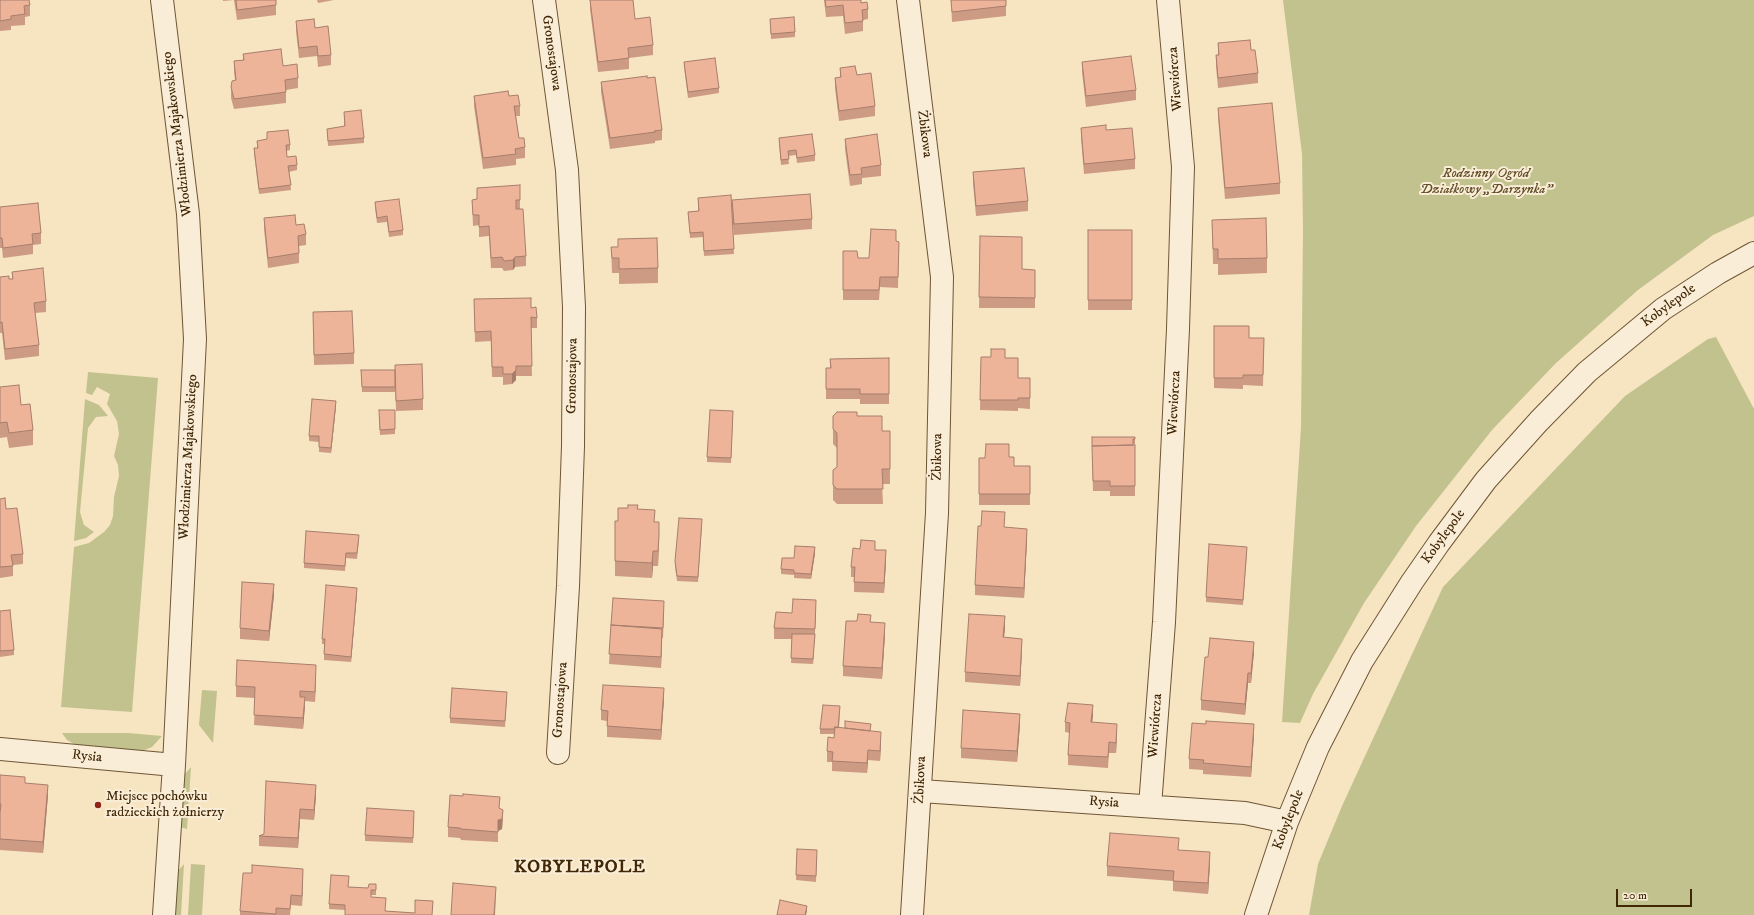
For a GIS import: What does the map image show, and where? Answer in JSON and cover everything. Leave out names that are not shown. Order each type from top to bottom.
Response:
[{"type":"street","name":"Włodzimierza Majakowskiego","points":[[162,0],[188,214],[194,339],[174,765],[164,915]]},
{"type":"street","name":"Gronostajowa","points":[[544,0],[567,170],[574,307],[573,446],[568,578],[558,753]]},
{"type":"street","name":"Żbikowa","points":[[908,0],[942,277],[937,513],[921,791],[912,915]]},
{"type":"street","name":"Wiewiórcza","points":[[1150,806],[1164,622],[1178,329],[1183,168],[1168,0]]},
{"type":"street","name":"Kobylepole","points":[[1256,915],[1287,822],[1318,747],[1362,662],[1416,576],[1486,480],[1539,421],[1587,372],[1624,340],[1688,290],[1753,254]]},
{"type":"street","name":"Rysia","points":[[0,749],[174,765]]},
{"type":"street","name":"Rysia","points":[[921,791],[1245,813],[1287,822]]},
{"type":"green space","name":"Rodzinny Ogród Działkowy „Darzynka”","points":[[1283,0],[1754,0],[1754,216],[1713,235],[1638,290],[1556,363],[1492,430],[1416,526],[1364,603],[1313,694],[1300,723],[1282,722],[1301,427],[1303,230],[1302,154]]},
{"type":"green space","points":[[1716,337],[1754,409],[1754,915],[1309,915],[1318,864],[1342,806],[1443,587],[1625,396],[1708,339]]},
{"type":"green space","points":[[88,372],[158,378],[132,712],[61,707],[74,547],[89,543],[104,532],[110,525],[113,516],[114,497],[119,476],[118,465],[114,456],[119,434],[117,421],[107,404],[110,394],[97,387],[92,395],[86,393]]},
{"type":"green space","points":[[85,399],[99,405],[108,416],[96,417],[88,428],[80,512],[84,525],[94,532],[86,538],[74,541]]},
{"type":"green space","points":[[202,690],[217,691],[213,743],[199,725]]},
{"type":"green space","points":[[62,733],[128,733],[162,736],[152,747],[140,752],[76,745],[67,740]]},
{"type":"green space","points":[[191,767],[187,829],[180,827],[184,775]]},
{"type":"green space","points":[[184,864],[181,915],[175,915],[178,871]]},
{"type":"green space","points":[[191,864],[205,865],[202,915],[188,915]]},
{"type":"building","points":[[0,0],[29,0],[30,5],[24,6],[25,14],[11,16],[11,19],[0,21]]},
{"type":"building","points":[[236,0],[276,0],[276,5],[237,10]]},
{"type":"building","points":[[590,0],[633,0],[635,19],[650,17],[653,45],[628,48],[629,58],[598,62]]},
{"type":"building","points":[[825,0],[861,0],[861,3],[867,2],[868,9],[862,10],[863,21],[845,23],[843,5],[826,7]]},
{"type":"building","points":[[951,0],[1006,0],[1006,6],[952,12]]},
{"type":"building","points":[[794,17],[795,32],[771,34],[770,19]]},
{"type":"building","points":[[314,19],[315,28],[328,26],[331,55],[318,56],[317,46],[299,48],[296,21]]},
{"type":"building","points":[[1250,40],[1251,50],[1255,50],[1258,73],[1218,78],[1216,55],[1219,55],[1218,43]]},
{"type":"building","points":[[281,49],[283,66],[297,64],[298,78],[285,80],[286,92],[234,99],[231,87],[232,81],[236,80],[234,61],[244,60],[243,54]]},
{"type":"building","points":[[1131,56],[1136,90],[1086,96],[1082,62]]},
{"type":"building","points":[[715,58],[719,88],[688,92],[684,62]]},
{"type":"building","points":[[855,66],[857,75],[871,73],[875,106],[839,111],[835,78],[841,77],[840,68]]},
{"type":"building","points":[[647,76],[647,78],[655,77],[662,130],[610,138],[601,82]]},
{"type":"building","points":[[508,91],[509,96],[518,95],[520,106],[514,106],[519,138],[524,138],[525,147],[515,149],[516,154],[483,158],[474,96]]},
{"type":"building","points":[[1272,103],[1280,183],[1225,188],[1218,108]]},
{"type":"building","points":[[361,110],[364,138],[328,141],[327,129],[345,126],[344,112]]},
{"type":"building","points":[[1106,125],[1106,130],[1132,128],[1135,159],[1084,164],[1081,128]]},
{"type":"building","points":[[288,130],[290,145],[286,145],[287,157],[296,156],[297,165],[288,166],[291,185],[259,189],[254,148],[258,148],[257,141],[267,139],[267,132]]},
{"type":"building","points":[[812,134],[815,155],[797,158],[796,150],[788,151],[789,159],[781,160],[779,138]]},
{"type":"building","points":[[877,134],[881,165],[861,168],[862,174],[850,175],[845,139]]},
{"type":"building","points":[[1024,168],[1028,201],[976,206],[973,172]]},
{"type":"building","points":[[520,185],[520,200],[516,200],[516,209],[523,209],[526,256],[515,257],[513,260],[504,261],[502,257],[491,258],[489,226],[479,227],[479,215],[473,215],[472,200],[477,199],[477,188]]},
{"type":"building","points":[[810,194],[812,219],[734,224],[732,200]]},
{"type":"building","points":[[731,195],[734,249],[704,251],[703,232],[690,233],[688,212],[699,211],[698,198]]},
{"type":"building","points":[[399,199],[403,230],[389,232],[387,216],[377,218],[375,202]]},
{"type":"building","points":[[38,203],[41,233],[32,234],[33,244],[3,248],[2,238],[0,238],[0,207]]},
{"type":"building","points":[[295,215],[296,225],[304,224],[306,234],[298,236],[299,253],[268,258],[264,218]]},
{"type":"building","points":[[1266,218],[1267,258],[1218,259],[1218,249],[1213,249],[1212,220]]},
{"type":"building","points":[[871,229],[896,230],[896,241],[899,242],[898,277],[880,277],[879,290],[843,290],[843,251],[857,251],[858,258],[869,258]]},
{"type":"building","points":[[1088,230],[1132,230],[1132,300],[1088,300]]},
{"type":"building","points":[[980,236],[1022,237],[1022,269],[1035,270],[1035,298],[979,297]]},
{"type":"building","points":[[657,238],[658,268],[619,269],[619,258],[612,258],[611,247],[618,247],[618,239]]},
{"type":"building","points":[[43,268],[46,301],[34,303],[39,345],[5,349],[2,322],[0,323],[0,277],[9,276],[9,279],[13,279],[12,272]]},
{"type":"building","points":[[531,298],[531,308],[536,307],[537,318],[531,317],[532,366],[516,366],[516,370],[512,374],[503,374],[503,367],[492,367],[491,331],[475,332],[474,299]]},
{"type":"building","points":[[352,311],[354,353],[314,355],[313,312]]},
{"type":"building","points":[[1214,326],[1249,326],[1249,338],[1264,338],[1263,375],[1243,375],[1243,378],[1214,378]]},
{"type":"building","points":[[991,349],[1005,349],[1005,358],[1018,358],[1018,378],[1030,378],[1030,398],[1018,398],[1018,400],[980,400],[981,357],[991,357]]},
{"type":"building","points":[[889,358],[889,394],[860,394],[860,389],[826,389],[826,368],[831,368],[830,359]]},
{"type":"building","points":[[422,364],[423,399],[396,401],[395,365]]},
{"type":"building","points":[[361,370],[395,370],[395,387],[362,387]]},
{"type":"building","points":[[19,385],[21,405],[30,404],[33,430],[9,433],[7,422],[0,423],[0,387]]},
{"type":"building","points":[[312,399],[336,401],[331,448],[319,447],[319,436],[309,436]]},
{"type":"building","points":[[379,410],[395,410],[395,429],[380,430]]},
{"type":"building","points":[[710,410],[733,411],[731,458],[707,457]]},
{"type":"building","points":[[837,412],[857,412],[857,416],[882,416],[882,431],[890,431],[890,469],[882,469],[883,489],[837,489],[833,485],[833,470],[837,467],[837,433],[833,429],[833,416]]},
{"type":"building","points":[[1092,437],[1135,437],[1135,439],[1133,439],[1133,445],[1092,446]]},
{"type":"building","points":[[986,444],[1009,444],[1009,457],[1014,457],[1014,466],[1030,466],[1030,494],[979,494],[979,458],[985,458]]},
{"type":"building","points":[[1135,445],[1135,486],[1110,486],[1110,481],[1093,481],[1092,446]]},
{"type":"building","points":[[5,498],[6,509],[17,508],[23,554],[11,555],[13,566],[0,567],[0,499]]},
{"type":"building","points":[[628,505],[638,505],[637,509],[655,510],[654,522],[659,522],[659,536],[658,551],[653,551],[652,563],[615,561],[615,521],[618,521],[618,508],[628,508]]},
{"type":"building","points":[[982,511],[1005,512],[1004,527],[1027,529],[1024,588],[975,585],[978,526],[981,526]]},
{"type":"building","points":[[679,518],[702,519],[698,577],[677,576],[675,561]]},
{"type":"building","points":[[306,531],[359,535],[357,553],[346,553],[345,566],[304,563]]},
{"type":"building","points":[[861,540],[875,541],[875,550],[886,550],[884,583],[854,582],[855,567],[851,567],[853,548],[860,549]]},
{"type":"building","points":[[1209,544],[1247,547],[1243,600],[1206,597]]},
{"type":"building","points":[[795,546],[815,547],[811,574],[794,573],[794,570],[781,569],[782,558],[794,558]]},
{"type":"building","points":[[242,582],[274,584],[269,631],[240,628]]},
{"type":"building","points":[[326,585],[357,588],[351,657],[324,654],[325,639],[322,639]]},
{"type":"building","points":[[613,598],[664,601],[663,628],[611,625]]},
{"type":"building","points":[[793,599],[816,600],[815,629],[774,628],[776,612],[792,613]]},
{"type":"building","points":[[10,610],[14,650],[0,651],[0,611]]},
{"type":"building","points":[[858,614],[871,615],[870,622],[885,623],[882,668],[843,666],[846,621],[857,621]]},
{"type":"building","points":[[969,614],[1005,616],[1003,637],[1022,639],[1020,676],[965,672]]},
{"type":"building","points":[[611,625],[662,629],[661,657],[609,654]]},
{"type":"building","points":[[792,634],[815,634],[813,659],[791,658]]},
{"type":"building","points":[[1210,638],[1254,642],[1251,673],[1248,673],[1245,704],[1201,700],[1205,657],[1208,657]]},
{"type":"building","points":[[237,660],[316,665],[315,692],[300,691],[300,697],[305,697],[303,718],[254,715],[255,687],[236,686]]},
{"type":"building","points":[[603,685],[664,688],[661,730],[607,726],[608,711],[601,710]]},
{"type":"building","points":[[452,688],[507,692],[505,721],[450,718]]},
{"type":"building","points":[[1068,703],[1093,705],[1091,722],[1117,724],[1116,743],[1109,742],[1108,757],[1068,755],[1070,723],[1065,722]]},
{"type":"building","points":[[823,705],[840,706],[838,728],[820,729]]},
{"type":"building","points":[[963,710],[1020,714],[1017,751],[961,748]]},
{"type":"building","points":[[845,721],[871,724],[870,731],[845,728]]},
{"type":"building","points":[[1206,721],[1254,724],[1251,767],[1203,763],[1204,760],[1189,759],[1192,723],[1206,724]]},
{"type":"building","points":[[835,727],[881,732],[880,751],[868,750],[867,763],[832,761],[833,752],[827,751],[828,737],[834,738]]},
{"type":"building","points":[[0,775],[25,777],[25,783],[48,785],[43,842],[0,839]]},
{"type":"building","points":[[266,781],[316,785],[314,810],[300,809],[298,838],[259,836],[264,834]]},
{"type":"building","points":[[463,794],[500,797],[499,808],[503,810],[502,819],[498,820],[498,832],[448,827],[450,795],[463,796]]},
{"type":"building","points":[[367,808],[414,811],[413,838],[365,835]]},
{"type":"building","points":[[1110,833],[1179,838],[1178,850],[1210,852],[1208,883],[1173,881],[1174,871],[1107,866]]},
{"type":"building","points":[[797,849],[817,850],[816,876],[796,875]]},
{"type":"building","points":[[252,865],[303,869],[302,896],[291,895],[290,909],[276,908],[276,914],[240,911],[243,873],[252,873]]},
{"type":"building","points":[[331,875],[349,876],[348,887],[368,888],[369,884],[376,884],[376,890],[371,890],[371,897],[386,898],[385,911],[415,913],[415,900],[433,901],[432,915],[345,915],[345,905],[329,904]]},
{"type":"building","points":[[453,883],[496,887],[494,915],[451,915]]},
{"type":"building","points":[[780,900],[807,906],[805,915],[777,915]]},
{"type":"place","name":"Miejsce pochówku radzieckich żołnierzy","points":[[98,805]]},
{"type":"district","name":"KOBYLEPOLE","points":[[580,868]]}]
